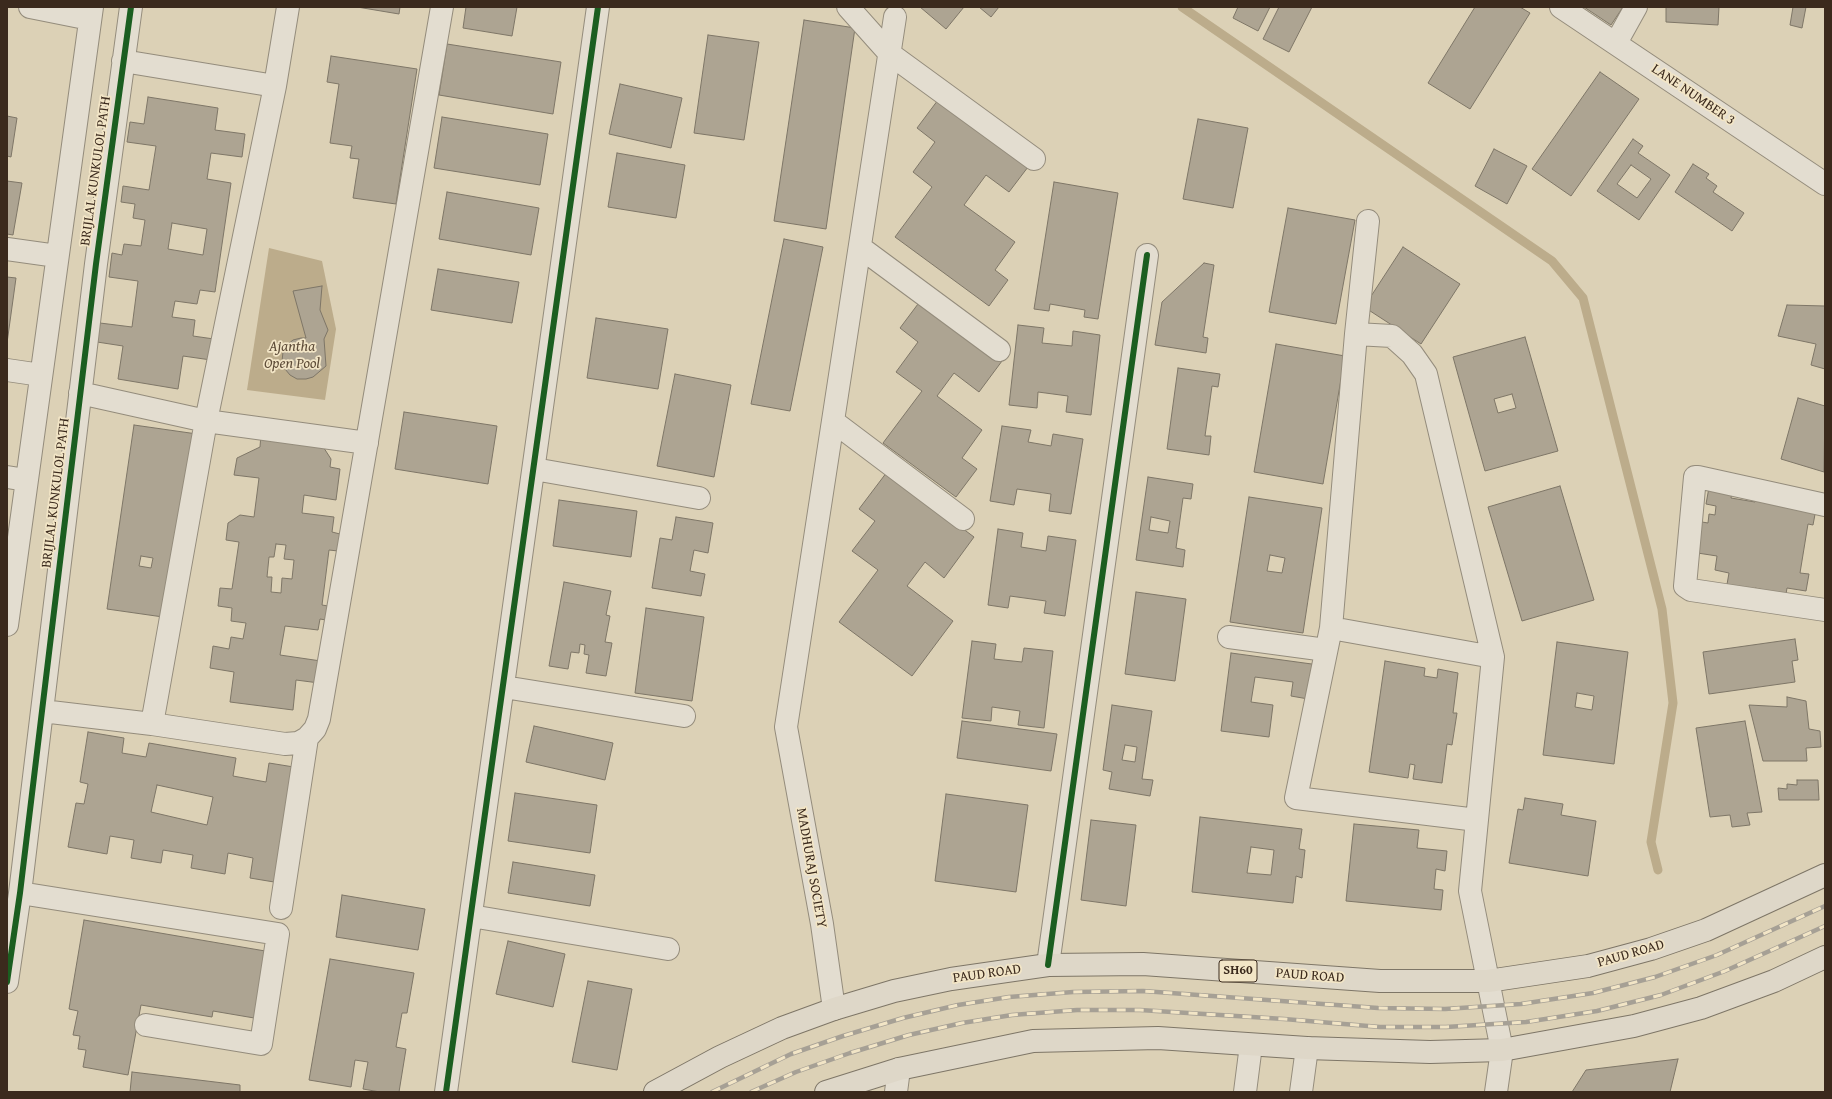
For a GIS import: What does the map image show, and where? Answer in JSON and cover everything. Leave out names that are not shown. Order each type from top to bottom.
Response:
[{"type":"main road","name":"PAUD ROAD","points":[[655,1092],[720,1057],[782,1028],[834,1009],[894,991],[950,978],[1048,965],[1143,964],[1380,981],[1488,982],[1588,966],[1651,949],[1706,930],[1825,875]]},
{"type":"main road","points":[[826,1092],[899,1069],[1033,1041],[1158,1038],[1307,1048],[1430,1052],[1502,1050],[1634,1026],[1701,1008],[1774,982],[1825,957]]},
{"type":"street","points":[[7,625],[17,479],[41,375],[91,13],[30,7]]},
{"type":"street","name":"BRIJLAL KUNKULOL PATH","points":[[7,982],[20,893],[97,256],[131,7]]},
{"type":"street","points":[[152,724],[206,421],[275,86],[288,7]]},
{"type":"street","points":[[42,711],[152,724],[286,744],[298,743],[307,738],[315,729],[319,719],[442,7]]},
{"type":"street","points":[[446,1092],[504,687],[598,7]]},
{"type":"street","points":[[848,7],[890,54],[1034,159]]},
{"type":"street","name":"LANE NUMBER 3","points":[[1561,7],[1825,184]]},
{"type":"street","points":[[1616,43],[1636,7]]},
{"type":"street","name":"MADHURAJ SOCIETY","points":[[834,1009],[822,924],[786,727],[895,17]]},
{"type":"street","points":[[123,61],[275,86]]},
{"type":"street","points":[[1368,221],[1356,334],[1331,628],[1296,798],[1477,820]]},
{"type":"street","points":[[860,248],[999,350]]},
{"type":"street","points":[[7,249],[57,256]]},
{"type":"street","points":[[1048,965],[1148,254]]},
{"type":"street","points":[[1356,334],[1392,336],[1412,354],[1426,374],[1493,657],[1470,891],[1502,1050],[1496,1092]]},
{"type":"street","points":[[7,370],[41,375]]},
{"type":"street","points":[[80,393],[206,421],[367,443]]},
{"type":"street","points":[[834,422],[963,519]]},
{"type":"street","points":[[534,469],[700,498]]},
{"type":"street","points":[[1825,505],[1698,476],[1695,477],[1685,586],[1691,590],[1825,610]]},
{"type":"street","points":[[1331,628],[1493,657]]},
{"type":"street","points":[[1229,637],[1326,650]]},
{"type":"street","points":[[504,687],[684,716]]},
{"type":"street","points":[[281,908],[307,738]]},
{"type":"street","points":[[20,893],[278,934],[261,1044],[146,1025]]},
{"type":"street","points":[[471,916],[668,949]]},
{"type":"street","points":[[1245,1092],[1251,1045]]},
{"type":"street","points":[[1301,1092],[1307,1048]]},
{"type":"street","points":[[896,1092],[899,1069]]},
{"type":"water","name":"Ajantha Open Pool","points":[[269,248],[322,261],[336,329],[325,400],[247,390]]},
{"type":"building","points":[[357,7],[400,7],[399,14]]},
{"type":"building","points":[[466,7],[517,7],[512,36],[463,28]]},
{"type":"building","points":[[920,7],[964,7],[946,29]]},
{"type":"building","points":[[979,7],[999,7],[991,17]]},
{"type":"building","points":[[1238,7],[1270,7],[1258,31],[1233,18]]},
{"type":"building","points":[[1279,7],[1312,7],[1289,52],[1263,39]]},
{"type":"building","points":[[1475,7],[1520,7],[1530,13],[1470,109],[1428,83]]},
{"type":"building","points":[[1584,7],[1623,7],[1611,25]]},
{"type":"building","points":[[1666,7],[1719,7],[1718,25],[1666,22]]},
{"type":"building","points":[[1793,7],[1806,7],[1802,28],[1790,25]]},
{"type":"building","points":[[804,20],[855,28],[826,229],[774,221]]},
{"type":"building","points":[[708,35],[759,42],[744,140],[694,133]]},
{"type":"building","points":[[447,44],[561,62],[553,114],[439,95]]},
{"type":"building","points":[[331,56],[417,69],[396,204],[353,198],[359,159],[350,158],[352,146],[330,143],[339,84],[327,82]]},
{"type":"building","points":[[1600,72],[1639,99],[1571,196],[1532,169]]},
{"type":"building","points":[[620,84],[682,98],[671,148],[609,134]]},
{"type":"building","points":[[148,97],[218,108],[215,130],[245,134],[242,157],[211,153],[207,179],[231,183],[215,292],[200,290],[197,304],[175,301],[172,317],[195,320],[193,336],[214,339],[211,360],[183,356],[178,389],[118,379],[123,346],[97,342],[100,323],[132,327],[138,281],[109,277],[112,253],[122,255],[124,244],[141,246],[145,220],[133,218],[135,204],[121,202],[123,186],[149,190],[156,146],[127,142],[130,122],[144,124]],"holes":[[[172,223],[207,229],[203,255],[168,249]]]},
{"type":"building","points":[[938,100],[1028,167],[1009,192],[986,175],[964,205],[1015,242],[995,270],[1008,280],[989,306],[895,237],[932,187],[913,172],[935,142],[917,128]]},
{"type":"building","points":[[7,116],[17,118],[11,157],[7,156]]},
{"type":"building","points":[[442,117],[548,134],[540,185],[434,168]]},
{"type":"building","points":[[1198,119],[1248,128],[1233,208],[1183,199]]},
{"type":"building","points":[[1633,139],[1643,146],[1638,153],[1670,175],[1639,220],[1597,191]],"holes":[[[1631,165],[1651,179],[1637,198],[1617,184]]]},
{"type":"building","points":[[1494,149],[1527,166],[1507,204],[1475,186]]},
{"type":"building","points":[[617,153],[685,165],[676,218],[608,207]]},
{"type":"building","points":[[1693,164],[1709,174],[1706,178],[1717,186],[1713,192],[1744,213],[1732,231],[1675,192]]},
{"type":"building","points":[[7,181],[22,183],[13,235],[7,234]]},
{"type":"building","points":[[1054,182],[1118,193],[1098,319],[1084,317],[1085,310],[1050,304],[1049,311],[1034,309]]},
{"type":"building","points":[[447,192],[539,208],[531,255],[439,239]]},
{"type":"building","points":[[1288,208],[1355,220],[1336,324],[1269,312]]},
{"type":"building","points":[[784,239],[823,247],[790,411],[751,404]]},
{"type":"building","points":[[1403,247],[1460,284],[1421,344],[1364,307]]},
{"type":"building","points":[[1204,263],[1214,265],[1203,337],[1208,338],[1206,353],[1155,345],[1162,302]]},
{"type":"building","points":[[438,269],[519,282],[512,323],[431,310]]},
{"type":"building","points":[[7,277],[16,278],[7,343]]},
{"type":"building","points":[[322,286],[320,310],[328,330],[324,339],[326,366],[313,377],[297,379],[290,375],[285,369],[282,361],[283,352],[287,345],[293,340],[306,338],[293,291]]},
{"type":"building","points":[[921,300],[1002,361],[979,392],[954,373],[937,396],[982,430],[962,458],[977,469],[956,497],[883,443],[922,391],[896,372],[918,342],[900,328]]},
{"type":"building","points":[[1787,305],[1825,306],[1825,369],[1811,365],[1816,344],[1778,336]]},
{"type":"building","points":[[596,318],[668,329],[658,389],[587,378]]},
{"type":"building","points":[[1018,325],[1044,328],[1042,343],[1072,346],[1073,331],[1100,335],[1091,415],[1066,412],[1068,396],[1038,392],[1037,408],[1009,405]]},
{"type":"building","points":[[1525,337],[1558,451],[1485,471],[1453,357]],"holes":[[[1512,394],[1516,408],[1498,413],[1494,399]]]},
{"type":"building","points":[[1276,344],[1345,356],[1323,484],[1254,472]]},
{"type":"building","points":[[1178,368],[1220,374],[1218,387],[1212,386],[1205,436],[1211,436],[1209,455],[1167,449]]},
{"type":"building","points":[[675,374],[731,385],[714,477],[657,466]]},
{"type":"building","points":[[1798,398],[1825,406],[1824,472],[1781,459]]},
{"type":"building","points":[[404,412],[497,426],[488,484],[395,469]]},
{"type":"building","points":[[134,425],[197,434],[170,618],[107,609]],"holes":[[[141,556],[153,558],[151,568],[139,566]]]},
{"type":"building","points":[[1002,426],[1031,430],[1028,442],[1051,446],[1053,434],[1083,439],[1071,514],[1049,511],[1051,494],[1017,489],[1014,505],[990,501]]},
{"type":"building","points":[[261,434],[320,442],[331,459],[330,467],[340,469],[336,500],[304,495],[302,513],[334,517],[332,532],[340,534],[338,551],[329,550],[322,605],[328,606],[326,620],[320,619],[318,630],[285,626],[280,655],[321,661],[319,683],[296,680],[293,710],[230,702],[234,672],[210,668],[213,646],[229,649],[231,637],[243,639],[246,623],[231,621],[232,608],[218,606],[220,588],[232,589],[239,542],[226,540],[228,523],[240,515],[254,517],[259,478],[234,475],[237,458],[260,447]],"holes":[[[276,544],[286,545],[284,559],[294,560],[292,579],[282,578],[281,593],[271,592],[272,577],[267,577],[269,557],[274,557]]]},
{"type":"building","points":[[887,472],[974,537],[944,578],[925,562],[907,586],[953,621],[912,676],[839,622],[878,570],[852,551],[875,521],[859,509]]},
{"type":"building","points":[[1148,477],[1193,484],[1191,499],[1183,498],[1176,548],[1185,550],[1183,567],[1136,560]],"holes":[[[1151,517],[1170,521],[1168,533],[1149,530]]]},
{"type":"building","points":[[1710,482],[1733,486],[1731,498],[1755,502],[1756,498],[1816,509],[1813,525],[1808,524],[1800,573],[1809,574],[1806,591],[1787,588],[1785,600],[1768,591],[1755,588],[1753,595],[1726,590],[1729,573],[1715,570],[1717,556],[1691,552],[1696,521],[1708,523],[1709,514],[1715,515],[1716,506],[1706,504]]},
{"type":"building","points":[[1560,486],[1594,600],[1522,621],[1488,507]]},
{"type":"building","points":[[1249,497],[1322,508],[1303,633],[1230,622]],"holes":[[[1270,555],[1285,558],[1282,573],[1267,571]]]},
{"type":"building","points":[[559,500],[637,511],[631,557],[553,546]]},
{"type":"building","points":[[676,517],[713,523],[708,553],[694,550],[690,571],[705,574],[701,596],[652,588],[660,538],[672,540]]},
{"type":"building","points":[[998,529],[1023,533],[1021,547],[1046,551],[1048,536],[1076,540],[1065,616],[1044,613],[1046,601],[1010,596],[1008,608],[988,605]]},
{"type":"building","points":[[564,582],[611,591],[606,615],[610,616],[605,642],[612,643],[606,676],[586,673],[589,655],[584,654],[585,645],[580,644],[579,653],[571,652],[568,669],[549,666]]},
{"type":"building","points":[[1136,592],[1186,599],[1175,681],[1125,674]]},
{"type":"building","points":[[646,608],[704,617],[692,701],[635,693]]},
{"type":"building","points":[[1795,639],[1798,660],[1792,661],[1795,682],[1709,694],[1703,652]]},
{"type":"building","points":[[972,641],[996,644],[994,659],[1022,662],[1024,648],[1053,651],[1044,728],[1018,725],[1020,711],[992,707],[991,721],[962,718]]},
{"type":"building","points":[[1557,642],[1628,652],[1614,764],[1543,755]],"holes":[[[1577,693],[1594,696],[1592,710],[1575,707]]]},
{"type":"building","points":[[1231,653],[1319,665],[1314,700],[1291,696],[1293,682],[1255,677],[1251,702],[1273,705],[1269,737],[1221,731]]},
{"type":"building","points":[[1385,661],[1425,668],[1424,676],[1437,678],[1438,669],[1458,673],[1453,713],[1457,713],[1452,745],[1447,744],[1442,783],[1413,779],[1415,765],[1410,764],[1408,778],[1369,772]]},
{"type":"building","points":[[1787,697],[1806,701],[1809,729],[1820,731],[1821,747],[1806,748],[1807,761],[1763,761],[1749,705],[1787,707]]},
{"type":"building","points":[[1112,705],[1152,711],[1142,779],[1153,780],[1150,796],[1109,789],[1112,772],[1103,770]],"holes":[[[1125,745],[1137,747],[1135,762],[1122,760]]]},
{"type":"building","points":[[962,721],[1057,734],[1051,771],[957,758]]},
{"type":"building","points":[[1745,721],[1762,812],[1747,813],[1750,825],[1732,827],[1730,815],[1710,817],[1696,728]]},
{"type":"building","points":[[534,726],[613,743],[605,780],[526,762]]},
{"type":"building","points":[[88,732],[124,738],[122,753],[146,757],[149,743],[236,758],[233,776],[266,782],[269,763],[300,768],[280,883],[250,878],[253,858],[228,853],[225,874],[191,868],[193,855],[163,850],[161,863],[131,858],[134,840],[110,836],[107,854],[68,847],[76,803],[84,804],[88,784],[80,782]],"holes":[[[157,785],[213,797],[207,825],[151,812]]]},
{"type":"building","points":[[1797,780],[1818,780],[1819,800],[1779,800],[1778,788],[1787,789],[1787,784],[1797,785]]},
{"type":"building","points":[[515,793],[597,805],[590,853],[508,841]]},
{"type":"building","points":[[946,794],[1028,805],[1016,892],[935,881]]},
{"type":"building","points":[[1525,798],[1563,804],[1561,815],[1596,821],[1588,876],[1509,863],[1518,809],[1523,810]]},
{"type":"building","points":[[1200,817],[1302,829],[1299,849],[1305,850],[1302,878],[1296,876],[1293,903],[1192,892]],"holes":[[[1251,847],[1274,850],[1271,875],[1247,873]]]},
{"type":"building","points":[[1091,820],[1136,825],[1126,906],[1081,900]]},
{"type":"building","points":[[1354,824],[1419,830],[1417,848],[1447,851],[1445,871],[1436,869],[1434,889],[1443,890],[1441,910],[1346,901]]},
{"type":"building","points":[[513,862],[595,875],[590,906],[508,893]]},
{"type":"building","points":[[342,895],[425,909],[418,950],[336,937]]},
{"type":"building","points":[[84,920],[271,952],[260,1019],[213,1011],[212,1017],[141,1005],[128,1075],[83,1067],[86,1050],[78,1049],[80,1036],[73,1035],[78,1011],[69,1009]]},
{"type":"building","points":[[508,941],[565,954],[553,1007],[496,994]]},
{"type":"building","points":[[330,959],[414,973],[407,1013],[402,1013],[396,1047],[406,1049],[399,1092],[380,1092],[363,1089],[368,1062],[355,1060],[351,1087],[309,1080]]},
{"type":"building","points":[[588,981],[632,989],[617,1070],[572,1062]]},
{"type":"building","points":[[1678,1059],[1670,1092],[1572,1092],[1586,1070]]},
{"type":"building","points":[[132,1072],[240,1085],[240,1092],[130,1092]]},
{"type":"waterway","points":[[1182,7],[1552,261],[1583,298],[1662,609],[1673,703],[1651,842],[1658,870]]},
{"type":"railway","points":[[712,1092],[791,1054],[843,1036],[903,1018],[958,1005],[1009,997],[1073,992],[1143,991],[1378,1008],[1445,1009],[1521,1004],[1593,993],[1655,977],[1717,955],[1825,906]]},
{"type":"railway","points":[[751,1092],[796,1072],[850,1053],[909,1035],[962,1023],[1012,1015],[1077,1010],[1140,1010],[1380,1027],[1446,1027],[1526,1022],[1597,1011],[1661,995],[1725,971],[1825,926]]},
{"type":"cycle path","points":[[7,982],[20,893],[96,264],[131,7]]},
{"type":"cycle path","points":[[446,1092],[598,7]]},
{"type":"cycle path","points":[[1048,965],[1147,255]]}]
